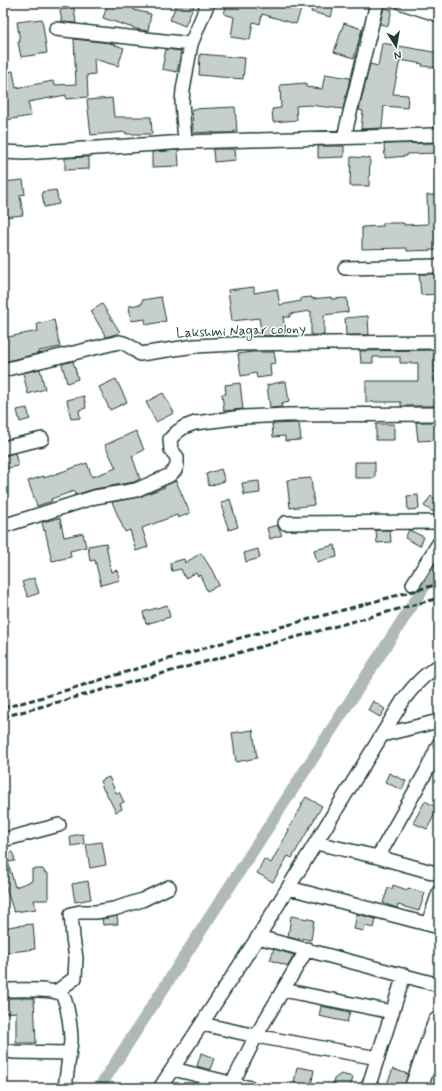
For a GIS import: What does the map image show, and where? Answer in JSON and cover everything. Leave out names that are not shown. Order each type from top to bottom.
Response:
[{"type":"highway","points":[[416,1088],[432,1066],[439,1024]]},
{"type":"street","points":[[185,142],[182,102],[183,90],[191,44],[208,3]]},
{"type":"street","points":[[344,137],[377,3]]},
{"type":"street","points":[[402,3],[439,15]]},
{"type":"street","points":[[56,29],[191,44]]},
{"type":"street","points":[[3,152],[25,153],[185,142],[434,135]]},
{"type":"street","points":[[345,268],[439,266]]},
{"type":"street","name":"Lakshmi Nagar colony","points":[[3,370],[119,342],[127,344],[140,354],[195,346],[234,344],[439,342]]},
{"type":"street","points":[[3,526],[94,497],[136,490],[170,475],[175,470],[177,465],[176,457],[171,450],[170,439],[184,427],[195,423],[243,417],[287,415],[439,414]]},
{"type":"street","points":[[3,448],[42,439]]},
{"type":"street","points":[[285,522],[439,522]]},
{"type":"street","points":[[413,584],[439,543]]},
{"type":"street","points":[[160,1088],[258,937],[404,700],[415,685],[432,670],[439,666]]},
{"type":"street","points":[[382,736],[439,721]]},
{"type":"street","points":[[378,857],[427,770],[436,757],[439,744]]},
{"type":"street","points":[[3,840],[59,825]]},
{"type":"street","points":[[316,843],[378,857],[439,874]]},
{"type":"street","points":[[56,992],[75,978],[76,958],[71,914],[80,912],[96,912],[114,908],[142,900],[169,887]]},
{"type":"street","points":[[288,888],[434,925],[439,892]]},
{"type":"street","points":[[258,937],[439,985]]},
{"type":"street","points":[[232,1084],[256,1036],[307,949]]},
{"type":"street","points":[[368,1088],[404,975]]},
{"type":"street","points":[[3,990],[56,992],[63,997],[71,1034],[65,1088]]},
{"type":"street","points":[[283,990],[392,1012]]},
{"type":"street","points":[[202,1024],[256,1036],[378,1058]]},
{"type":"street","points":[[8,1051],[69,1053]]},
{"type":"street","points":[[173,1069],[251,1088]]},
{"type":"building","points":[[108,3],[136,3],[134,10],[151,14],[148,31],[136,29],[103,18]]},
{"type":"building","points":[[177,3],[195,3],[185,26],[170,20]]},
{"type":"building","points":[[227,3],[290,3],[302,7],[296,24],[262,14],[260,24],[253,22],[250,40],[231,37],[234,17],[224,14]]},
{"type":"building","points":[[313,3],[335,3],[331,17],[311,12]]},
{"type":"building","points":[[384,7],[392,10],[388,26],[380,24]]},
{"type":"building","points":[[74,8],[76,23],[62,22],[60,10]]},
{"type":"building","points":[[42,19],[47,53],[21,57],[18,42],[20,42],[17,22]]},
{"type":"building","points":[[344,23],[362,29],[354,58],[334,52]]},
{"type":"building","points":[[74,39],[110,43],[124,48],[118,66],[94,59],[95,74],[87,75],[88,97],[66,99],[66,95],[28,102],[31,116],[5,120],[3,111],[3,73],[13,71],[16,88],[53,81],[54,85],[76,84]]},
{"type":"building","points":[[382,43],[439,53],[439,68],[422,66],[423,64],[400,60],[393,94],[408,95],[407,108],[384,106],[382,128],[361,129],[363,111],[359,110],[370,64],[378,66]]},
{"type":"building","points":[[166,49],[181,51],[177,72],[162,69]]},
{"type":"building","points":[[200,54],[245,58],[243,79],[199,75]]},
{"type":"building","points":[[325,74],[350,78],[343,109],[309,105],[296,106],[297,120],[273,122],[272,109],[281,108],[280,85],[306,83],[306,87],[322,89]]},
{"type":"building","points":[[112,98],[114,117],[151,117],[152,134],[126,134],[126,132],[91,135],[87,100]]},
{"type":"building","points":[[235,107],[237,131],[234,131],[234,133],[193,133],[192,109]]},
{"type":"building","points":[[438,142],[438,153],[407,154],[407,156],[385,158],[384,144]]},
{"type":"building","points":[[318,146],[344,146],[344,157],[318,158]]},
{"type":"building","points":[[213,149],[235,149],[236,160],[214,162]]},
{"type":"building","points":[[178,150],[179,166],[152,167],[152,152]]},
{"type":"building","points":[[89,157],[89,169],[65,170],[65,158]]},
{"type":"building","points":[[351,157],[370,158],[369,186],[350,186]]},
{"type":"building","points":[[23,180],[25,194],[20,195],[23,215],[3,217],[3,182]]},
{"type":"building","points":[[56,190],[59,204],[44,207],[42,192]]},
{"type":"building","points":[[427,195],[439,195],[439,250],[407,251],[407,248],[362,249],[362,227],[383,226],[383,223],[404,223],[404,225],[428,224]]},
{"type":"building","points":[[419,274],[439,274],[439,294],[421,295]]},
{"type":"building","points":[[254,287],[254,293],[277,289],[280,305],[301,301],[301,298],[347,298],[348,312],[324,315],[324,335],[311,335],[311,311],[290,314],[290,317],[283,317],[286,335],[262,336],[259,318],[232,321],[228,290]]},
{"type":"building","points":[[161,297],[166,321],[146,325],[145,319],[131,321],[129,306],[142,304],[142,300]]},
{"type":"building","points":[[102,304],[120,332],[106,337],[91,311]]},
{"type":"building","points":[[368,316],[369,335],[346,335],[345,318]]},
{"type":"building","points":[[54,320],[60,347],[39,351],[40,353],[3,362],[3,338],[38,331],[37,324]]},
{"type":"building","points":[[434,350],[434,381],[439,381],[439,404],[434,404],[434,406],[401,406],[401,402],[366,402],[366,381],[418,381],[418,363],[400,363],[400,357],[373,357],[373,363],[361,363],[360,351]]},
{"type":"building","points":[[252,352],[274,352],[276,363],[270,364],[271,376],[257,378],[256,373],[241,376],[238,354]]},
{"type":"building","points":[[73,361],[78,379],[67,383],[62,364]]},
{"type":"building","points":[[40,369],[45,389],[28,394],[23,373]]},
{"type":"building","points":[[116,379],[127,402],[110,410],[99,387]]},
{"type":"building","points":[[286,381],[289,402],[281,404],[282,407],[270,408],[267,385]]},
{"type":"building","points":[[240,383],[243,409],[224,411],[222,394],[226,394],[225,385]]},
{"type":"building","points":[[163,393],[174,413],[156,422],[146,402]]},
{"type":"building","points":[[84,396],[86,408],[79,410],[80,418],[71,419],[67,400]]},
{"type":"building","points":[[27,408],[30,419],[20,422],[17,410]]},
{"type":"building","points":[[416,422],[435,422],[437,440],[418,441]]},
{"type":"building","points":[[299,423],[301,440],[285,441],[285,436],[273,437],[272,424]]},
{"type":"building","points":[[376,424],[394,424],[394,440],[376,440]]},
{"type":"building","points":[[136,431],[144,450],[132,456],[140,479],[134,482],[94,489],[75,495],[74,491],[51,499],[52,501],[37,506],[28,481],[44,476],[44,478],[87,463],[92,477],[116,468],[105,445]]},
{"type":"building","points":[[15,453],[18,466],[4,469],[3,456]]},
{"type":"building","points":[[355,462],[375,462],[375,478],[355,478]]},
{"type":"building","points":[[221,469],[225,481],[209,486],[206,474]]},
{"type":"building","points":[[311,478],[314,505],[290,508],[287,480]]},
{"type":"building","points":[[176,481],[190,513],[178,518],[177,515],[142,528],[148,547],[136,551],[130,530],[125,532],[112,502],[139,497]]},
{"type":"building","points":[[259,481],[260,493],[244,495],[242,483]]},
{"type":"building","points":[[418,495],[419,509],[408,510],[407,496]]},
{"type":"building","points":[[431,496],[439,501],[433,512],[424,506]]},
{"type":"building","points":[[230,499],[238,527],[229,530],[223,514],[225,513],[221,503]]},
{"type":"building","points":[[60,518],[64,537],[83,533],[86,547],[70,551],[71,557],[52,561],[42,522]]},
{"type":"building","points":[[277,525],[282,535],[270,539],[267,528]]},
{"type":"building","points":[[376,530],[390,530],[391,542],[377,543]]},
{"type":"building","points":[[409,530],[424,537],[420,546],[405,538]]},
{"type":"building","points":[[106,543],[111,572],[117,570],[120,580],[101,585],[95,560],[90,561],[88,546]]},
{"type":"building","points":[[335,545],[337,557],[317,562],[314,550]]},
{"type":"building","points":[[258,549],[260,558],[246,562],[244,553]]},
{"type":"building","points":[[201,553],[212,570],[219,585],[207,591],[200,575],[198,576],[196,573],[185,578],[181,569],[172,571],[170,563],[184,559],[185,563]]},
{"type":"building","points":[[34,578],[39,593],[28,597],[22,582]]},
{"type":"building","points":[[167,605],[170,617],[146,624],[143,612]]},
{"type":"building","points":[[373,701],[385,709],[380,717],[368,710]]},
{"type":"building","points":[[253,730],[257,758],[236,762],[232,733]]},
{"type":"building","points":[[389,773],[406,781],[402,790],[385,782]]},
{"type":"building","points":[[109,777],[116,793],[119,792],[124,802],[120,804],[122,809],[116,812],[100,781]]},
{"type":"building","points":[[306,797],[322,806],[292,858],[288,856],[273,882],[257,873],[264,859],[271,863]]},
{"type":"building","points":[[425,801],[438,808],[427,829],[413,823]]},
{"type":"building","points":[[83,834],[84,844],[71,846],[70,836]]},
{"type":"building","points":[[102,842],[106,865],[90,868],[86,844]]},
{"type":"building","points":[[13,852],[15,861],[8,862],[15,887],[32,881],[32,869],[43,869],[45,873],[48,873],[48,900],[34,900],[36,909],[14,912],[3,880],[3,854]]},
{"type":"building","points":[[88,881],[91,899],[75,902],[72,884]]},
{"type":"building","points":[[393,885],[407,890],[408,888],[425,893],[419,911],[398,905],[397,908],[383,903],[388,888],[392,889]]},
{"type":"building","points":[[357,914],[376,919],[374,928],[365,926],[364,931],[354,929]]},
{"type":"building","points":[[117,916],[118,924],[103,925],[102,919]]},
{"type":"building","points":[[291,916],[314,920],[311,940],[299,938],[299,940],[288,937]]},
{"type":"building","points":[[33,924],[35,949],[3,953],[3,928]]},
{"type":"building","points":[[274,949],[294,955],[288,966],[270,960]]},
{"type":"building","points":[[3,998],[34,998],[36,1043],[16,1043],[16,1012],[3,1013]]},
{"type":"building","points":[[321,1006],[350,1012],[347,1022],[319,1016]]},
{"type":"building","points":[[201,1053],[214,1058],[210,1070],[197,1066]]},
{"type":"building","points":[[297,1067],[314,1070],[311,1086],[294,1083]]},
{"type":"building","points":[[393,1069],[408,1074],[404,1088],[391,1088],[386,1086]]},
{"type":"building","points":[[341,1074],[353,1077],[350,1088],[332,1088],[334,1079]]},
{"type":"waterway","points":[[99,1088],[439,564]]},
{"type":"railway","points":[[3,708],[218,644],[439,584]]},
{"type":"railway","points":[[3,717],[439,598]]}]
